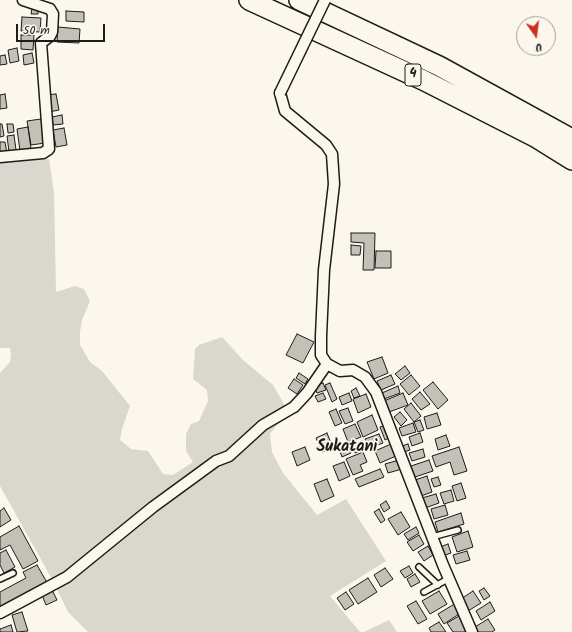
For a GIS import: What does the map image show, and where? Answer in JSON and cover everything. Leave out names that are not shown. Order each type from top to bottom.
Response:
[{"type":"highway","name":"4","points":[[249,0],[423,80],[535,137],[572,160]]},
{"type":"highway","name":"4","points":[[299,0],[439,66],[572,139]]},
{"type":"street","points":[[0,157],[43,153],[49,149],[41,43],[50,36],[52,32],[53,14],[50,9],[23,0]]},
{"type":"street","points":[[325,0],[280,93],[285,111],[326,145],[332,154],[334,184],[324,270],[320,336],[321,354],[327,364],[340,371],[353,370],[365,377],[376,392],[448,580],[472,632]]},
{"type":"street","points":[[0,613],[67,577],[153,507],[216,461],[229,456],[263,425],[294,407],[307,393],[327,364]]},
{"type":"lane","points":[[432,537],[458,530]]},
{"type":"lane","points":[[419,567],[438,585]]},
{"type":"lane","points":[[0,579],[13,573]]},
{"type":"lane","points":[[424,592],[448,580]]},
{"type":"shaded area","points":[[49,159],[54,192],[56,292],[75,286],[84,289],[90,301],[82,320],[80,345],[90,362],[102,371],[130,406],[120,440],[131,449],[148,451],[163,474],[173,475],[193,462],[186,451],[186,434],[191,424],[199,421],[208,401],[207,390],[193,379],[195,349],[199,345],[222,337],[243,360],[273,385],[284,404],[288,416],[277,425],[270,434],[272,452],[283,473],[317,515],[346,499],[386,561],[330,596],[360,632],[88,632],[68,612],[53,581],[0,486],[0,373],[10,362],[11,354],[10,348],[0,348],[0,162]]},
{"type":"shaded area","points":[[389,620],[397,632],[364,632]]},
{"type":"building","points":[[32,8],[38,8],[38,14],[31,14]]},
{"type":"building","points":[[66,11],[84,12],[84,22],[66,21]]},
{"type":"building","points":[[22,17],[41,18],[40,32],[21,31]]},
{"type":"building","points":[[58,27],[80,29],[79,43],[57,42]]},
{"type":"building","points":[[21,35],[34,35],[33,50],[21,49]]},
{"type":"building","points":[[17,48],[19,61],[10,63],[8,50]]},
{"type":"building","points":[[32,53],[34,63],[24,65],[23,55]]},
{"type":"building","points":[[5,55],[7,64],[0,65],[0,56]]},
{"type":"building","points":[[5,94],[7,108],[0,109],[0,95]]},
{"type":"building","points":[[56,94],[59,110],[49,112],[46,95]]},
{"type":"building","points":[[62,115],[63,124],[53,125],[52,117]]},
{"type":"building","points":[[41,119],[45,143],[31,145],[27,121]]},
{"type":"building","points":[[0,124],[2,124],[4,136],[0,137]]},
{"type":"building","points":[[7,124],[13,124],[14,132],[8,133]]},
{"type":"building","points":[[28,127],[31,149],[20,151],[17,129]]},
{"type":"building","points":[[64,128],[67,145],[56,147],[53,130]]},
{"type":"building","points":[[14,135],[16,150],[9,152],[7,136]]},
{"type":"building","points":[[0,142],[5,142],[7,154],[0,155]]},
{"type":"building","points":[[351,233],[375,233],[374,270],[363,270],[364,243],[351,242]]},
{"type":"building","points":[[351,245],[361,246],[360,255],[351,255]]},
{"type":"building","points":[[376,251],[391,251],[391,268],[375,268]]},
{"type":"building","points":[[297,334],[314,342],[303,363],[286,355]]},
{"type":"building","points":[[382,357],[388,373],[374,379],[367,362]]},
{"type":"building","points":[[405,366],[410,373],[401,380],[395,374]]},
{"type":"building","points":[[299,373],[308,379],[305,384],[296,378]]},
{"type":"building","points":[[391,375],[395,384],[381,390],[377,381]]},
{"type":"building","points":[[411,375],[420,386],[409,395],[400,384]]},
{"type":"building","points":[[294,379],[303,385],[297,394],[288,388]]},
{"type":"building","points":[[433,382],[448,400],[438,409],[423,390]]},
{"type":"building","points":[[323,383],[326,390],[317,393],[314,386]]},
{"type":"building","points":[[330,383],[337,399],[332,402],[325,385]]},
{"type":"building","points":[[398,386],[400,393],[384,399],[382,393]]},
{"type":"building","points":[[356,388],[360,396],[354,398],[351,391]]},
{"type":"building","points":[[420,392],[430,404],[421,410],[412,399]]},
{"type":"building","points":[[323,393],[326,399],[318,402],[315,396]]},
{"type":"building","points":[[349,393],[352,401],[342,405],[339,397]]},
{"type":"building","points":[[403,393],[408,405],[389,412],[384,401]]},
{"type":"building","points":[[366,394],[371,407],[358,413],[353,399]]},
{"type":"building","points":[[411,403],[421,416],[414,422],[404,409]]},
{"type":"building","points":[[348,408],[353,421],[345,424],[339,411]]},
{"type":"building","points":[[336,409],[342,423],[335,426],[329,412]]},
{"type":"building","points":[[400,412],[407,420],[401,426],[394,417]]},
{"type":"building","points":[[437,413],[441,425],[427,429],[424,417]]},
{"type":"building","points":[[372,415],[378,430],[363,437],[357,422]]},
{"type":"building","points":[[420,420],[424,430],[418,432],[414,422]]},
{"type":"building","points":[[413,423],[416,432],[402,436],[399,428]]},
{"type":"building","points":[[355,424],[361,437],[348,442],[343,429]]},
{"type":"building","points":[[386,425],[391,437],[385,440],[380,427]]},
{"type":"building","points":[[327,433],[333,448],[322,452],[316,438]]},
{"type":"building","points":[[420,433],[423,442],[412,446],[409,437]]},
{"type":"building","points":[[379,434],[383,443],[369,448],[365,439]]},
{"type":"building","points":[[446,435],[450,446],[438,450],[435,439]]},
{"type":"building","points":[[362,441],[365,449],[355,453],[352,445]]},
{"type":"building","points":[[391,444],[396,456],[380,463],[375,451]]},
{"type":"building","points":[[408,444],[410,450],[404,452],[402,446]]},
{"type":"building","points":[[348,445],[351,453],[342,457],[339,449]]},
{"type":"building","points":[[305,447],[310,460],[297,466],[292,452]]},
{"type":"building","points":[[459,447],[467,471],[454,475],[450,462],[436,467],[432,456]]},
{"type":"building","points":[[423,449],[425,457],[412,461],[409,453]]},
{"type":"building","points":[[363,452],[367,462],[360,465],[363,471],[353,475],[346,459]]},
{"type":"building","points":[[399,460],[402,469],[388,473],[385,464]]},
{"type":"building","points":[[429,460],[433,471],[415,477],[411,466]]},
{"type":"building","points":[[344,462],[350,476],[339,481],[333,466]]},
{"type":"building","points":[[380,469],[384,477],[359,487],[355,479]]},
{"type":"building","points":[[427,476],[432,492],[421,496],[415,480]]},
{"type":"building","points":[[438,477],[441,485],[434,487],[431,479]]},
{"type":"building","points":[[327,479],[334,496],[321,502],[314,484]]},
{"type":"building","points":[[461,483],[466,498],[457,501],[452,486]]},
{"type":"building","points":[[451,490],[454,501],[444,504],[440,493]]},
{"type":"building","points":[[436,494],[439,503],[425,508],[422,498]]},
{"type":"building","points":[[386,501],[390,508],[384,512],[380,505]]},
{"type":"building","points":[[445,505],[448,515],[434,519],[431,509]]},
{"type":"building","points":[[4,508],[11,520],[0,527],[0,511]]},
{"type":"building","points":[[379,509],[385,520],[381,523],[374,512]]},
{"type":"building","points":[[401,512],[410,527],[398,535],[388,519]]},
{"type":"building","points":[[461,513],[464,524],[438,532],[435,522]]},
{"type":"building","points":[[19,526],[38,561],[23,569],[10,545],[0,550],[0,537]]},
{"type":"building","points":[[416,527],[419,533],[408,540],[404,534]]},
{"type":"building","points":[[468,531],[473,547],[457,552],[452,537]]},
{"type":"building","points":[[419,535],[424,544],[413,551],[407,542]]},
{"type":"building","points":[[448,544],[451,553],[443,556],[440,547]]},
{"type":"building","points":[[428,546],[433,555],[424,561],[418,552]]},
{"type":"building","points":[[6,550],[15,567],[4,573],[0,565],[0,553]]},
{"type":"building","points":[[467,551],[470,560],[456,564],[453,555]]},
{"type":"building","points":[[37,565],[49,586],[0,611],[0,592],[26,578],[23,572]]},
{"type":"building","points":[[409,566],[413,573],[405,578],[400,571]]},
{"type":"building","points":[[385,568],[393,579],[381,587],[374,575]]},
{"type":"building","points":[[415,574],[420,582],[411,587],[407,579]]},
{"type":"building","points":[[368,578],[377,592],[358,604],[349,590]]},
{"type":"building","points":[[484,588],[490,596],[484,600],[479,591]]},
{"type":"building","points":[[52,590],[57,600],[46,605],[42,595]]},
{"type":"building","points":[[439,591],[447,604],[430,614],[422,601]]},
{"type":"building","points":[[473,591],[481,603],[468,611],[461,599]]},
{"type":"building","points":[[346,592],[354,604],[345,610],[337,598]]},
{"type":"building","points":[[416,601],[427,619],[418,624],[407,606]]},
{"type":"building","points":[[490,602],[495,611],[481,620],[476,611]]},
{"type":"building","points":[[456,603],[462,612],[444,624],[438,614]]},
{"type":"building","points":[[22,612],[28,631],[17,632],[12,615]]},
{"type":"building","points":[[459,616],[469,631],[468,632],[453,632],[447,623]]},
{"type":"building","points":[[488,619],[495,630],[492,632],[478,632],[475,627]]},
{"type":"building","points":[[439,622],[446,632],[431,632],[429,628]]},
{"type":"building","points":[[11,625],[13,632],[0,632],[0,629]]},
{"type":"district","name":"Sukatani","points":[[347,448]]}]
